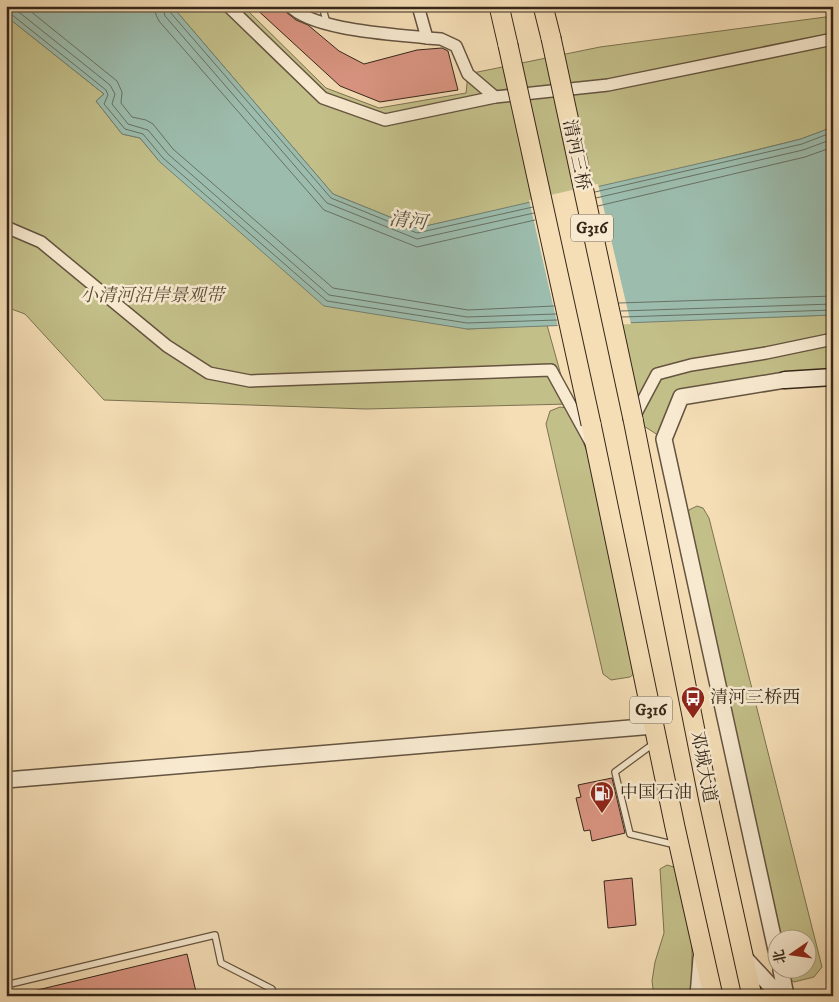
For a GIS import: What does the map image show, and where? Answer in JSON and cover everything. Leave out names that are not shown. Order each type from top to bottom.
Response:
[{"type":"highway","name":"G316","points":[[499,6],[591,424],[679,846],[713,996]]},
{"type":"highway","name":"清河三桥","points":[[545,6],[633,419]]},
{"type":"highway","name":"邓城大道","points":[[633,419],[709,801],[752,996]]},
{"type":"main road","points":[[785,380],[833,377]]},
{"type":"main road","points":[[785,380],[833,381]]},
{"type":"street","points":[[228,6],[323,98],[385,120],[495,97],[608,85],[833,39]]},
{"type":"street","points":[[290,6],[296,13],[327,25],[441,39],[456,46],[468,74],[495,97]]},
{"type":"street","points":[[418,6],[427,38]]},
{"type":"street","points":[[495,6],[508,45]]},
{"type":"street","points":[[6,226],[41,242],[167,346],[209,374],[250,381],[551,370],[598,457]]},
{"type":"street","points":[[633,419],[657,374],[690,365],[766,354],[833,339]]},
{"type":"street","points":[[772,930],[664,439],[681,397],[785,380]]},
{"type":"street","points":[[6,780],[655,733]]},
{"type":"street","points":[[698,996],[702,944]]},
{"type":"street","points":[[743,956],[780,996]]},
{"type":"street","points":[[783,980],[786,996]]},
{"type":"lane","points":[[322,6],[327,25]]},
{"type":"lane","points":[[655,733],[616,772],[630,834],[679,846]]},
{"type":"lane","points":[[6,985],[215,935],[221,963],[272,989],[274,996]]},
{"type":"green space","points":[[172,6],[243,6],[326,88],[379,108],[466,93],[468,74],[600,47],[833,16],[833,127],[801,139],[634,180],[417,228],[333,194]]},
{"type":"green space","name":"小清河沿岸景观带","points":[[6,16],[104,94],[96,101],[122,134],[140,138],[160,162],[467,329],[547,325],[569,404],[366,409],[104,400],[25,314],[6,307]]},
{"type":"green space","points":[[833,315],[833,383],[681,397],[664,439],[633,419],[612,322]]},
{"type":"green space","points":[[560,407],[567,408],[577,426],[594,470],[636,672],[630,677],[611,680],[603,674],[546,424],[550,411]]},
{"type":"green space","points":[[697,506],[703,508],[709,518],[813,930],[776,930],[686,520],[689,510]]},
{"type":"green space","points":[[667,865],[677,868],[692,936],[692,996],[654,996],[652,981],[655,962],[664,933],[660,869]]},
{"type":"green space","points":[[816,943],[822,967],[816,974]]},
{"type":"water","points":[[6,6],[172,6],[333,194],[417,228],[745,153],[801,139],[833,127],[833,315],[467,329],[324,306],[160,162],[140,138],[122,134],[96,101],[104,94],[6,16]]},
{"type":"pier","points":[[598,184],[631,324],[558,327],[529,200]]},
{"type":"building","points":[[253,6],[283,6],[286,12],[296,20],[308,25],[339,51],[364,64],[417,50],[442,48],[448,51],[458,90],[380,102],[340,86]]},
{"type":"building","name":"中国石油","points":[[612,778],[625,833],[592,841],[590,830],[584,831],[576,798],[581,797],[578,785]]},
{"type":"building","points":[[632,878],[636,925],[608,928],[604,881]]},
{"type":"building","points":[[187,954],[197,996],[26,996],[25,993]]},
{"type":"place","name":"清河三桥西","points":[[693,719]]},
{"type":"place","name":"中国石油","points":[[602,814]]},
{"type":"water label","name":"清河","points":[[408,221]]}]
